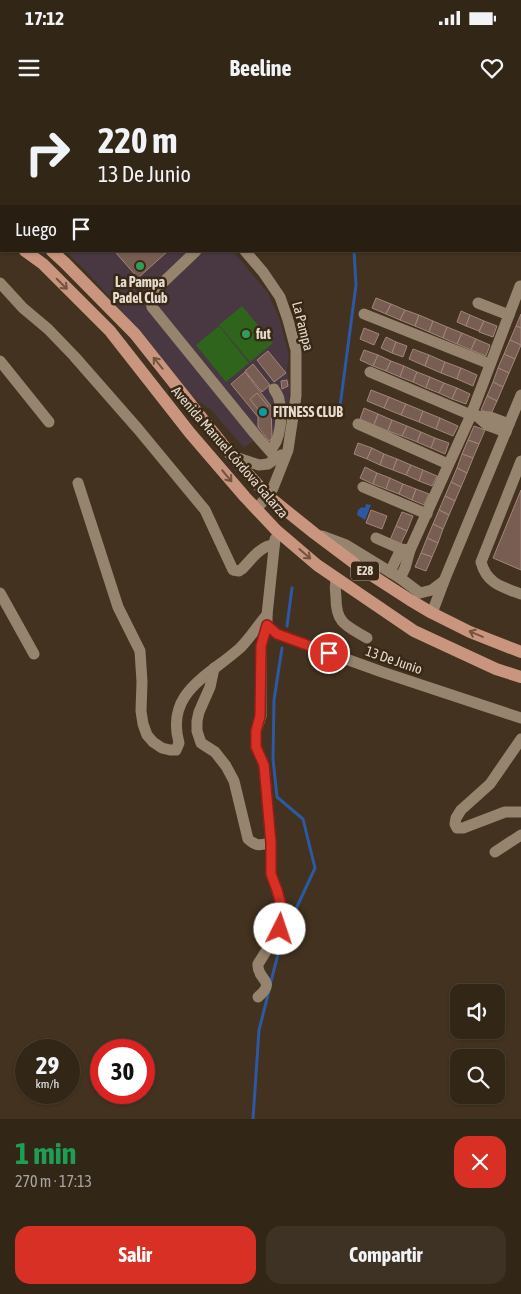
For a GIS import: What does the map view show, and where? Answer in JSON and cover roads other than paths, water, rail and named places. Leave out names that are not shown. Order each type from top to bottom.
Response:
[{"type":"main road","name":"Avenida Manuel Córdova Galarza","points":[[26,252],[42,264],[110,332],[174,413],[276,530],[318,565],[414,631],[496,669],[521,677]]},
{"type":"main road","name":"Avenida Manuel Córdova Galarza","points":[[53,252],[135,334],[232,456],[268,496],[314,534],[362,569],[470,632],[521,652]]},
{"type":"main road","points":[[174,413],[188,400]]},
{"type":"street","points":[[195,252],[153,292],[152,307],[273,454]]},
{"type":"street","name":"La Pampa","points":[[246,252],[263,272],[280,297],[296,350],[296,396],[288,450],[273,488],[256,509]]},
{"type":"street","points":[[0,283],[23,308],[48,329],[74,356],[205,510],[234,570],[242,569],[265,547],[274,545]]},
{"type":"street","points":[[395,575],[405,568],[406,550],[427,514],[448,464],[474,416],[490,364],[520,286]]},
{"type":"street","points":[[478,303],[509,314]]},
{"type":"street","points":[[364,314],[490,364]]},
{"type":"street","points":[[0,361],[49,422]]},
{"type":"street","points":[[370,372],[474,416],[487,425],[507,428]]},
{"type":"street","points":[[232,456],[259,465],[268,464],[279,434],[279,398],[274,389]]},
{"type":"street","points":[[433,611],[521,395]]},
{"type":"street","points":[[280,409],[294,417]]},
{"type":"street","points":[[358,424],[448,464]]},
{"type":"street","points":[[273,454],[288,450]]},
{"type":"street","points":[[521,460],[481,562],[483,571],[490,580],[499,586],[521,594]]},
{"type":"street","points":[[78,483],[118,607],[140,651],[141,711],[143,724],[152,742],[162,748],[176,750],[179,743],[175,732],[178,710],[189,691],[241,647],[267,620]]},
{"type":"street","points":[[363,487],[427,514]]},
{"type":"street","points":[[258,997],[267,988],[265,980],[258,970],[258,964],[280,929],[284,916],[271,874],[271,843],[264,765],[256,747],[256,731],[260,716],[261,646],[267,620],[276,530]]},
{"type":"street","points":[[314,534],[346,545],[395,575],[420,593],[433,611]]},
{"type":"street","points":[[376,538],[406,550]]},
{"type":"street","points":[[336,578],[336,606],[339,618],[346,625],[367,638]]},
{"type":"street","points":[[420,593],[432,590],[444,581]]},
{"type":"street","points":[[0,593],[34,654]]},
{"type":"street","name":"13 De Junio","points":[[267,620],[277,634],[382,672],[521,718]]},
{"type":"street","points":[[214,668],[210,687],[199,712],[197,731],[202,743],[215,752],[226,766],[234,781],[248,839],[260,846],[271,843]]},
{"type":"street","points":[[521,739],[490,784],[461,810],[455,824],[457,828],[463,828],[505,812],[521,812]]},
{"type":"street","points":[[495,852],[521,835]]},
{"type":"water","points":[[366,504],[371,505],[365,520],[357,515],[358,510],[362,507],[365,508]]},
{"type":"waterway","points":[[339,414],[356,285],[354,252]]},
{"type":"waterway","points":[[287,626],[292,588]]},
{"type":"waterway","points":[[270,985],[282,939],[315,868],[303,819],[277,797],[273,759],[274,700],[282,648]]},
{"type":"waterway","points":[[253,1119],[259,1030],[269,991]]},
{"type":"place","name":"La Pampa Padel Club","points":[[140,266]]},
{"type":"place","name":"fut","points":[[246,334]]},
{"type":"place","name":"FITNESS CLUB","points":[[263,412]]}]
